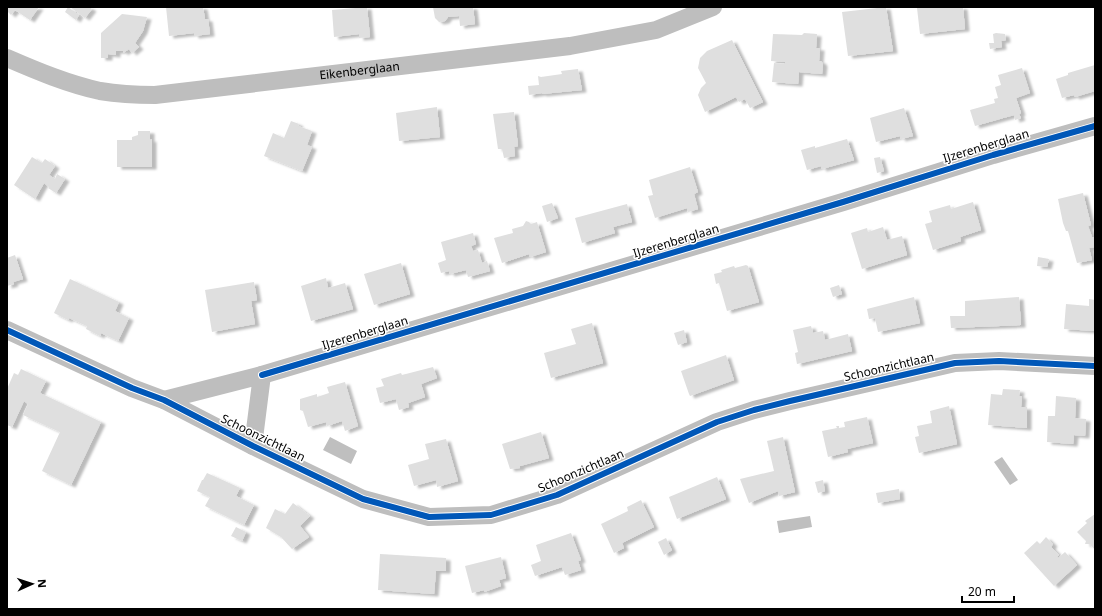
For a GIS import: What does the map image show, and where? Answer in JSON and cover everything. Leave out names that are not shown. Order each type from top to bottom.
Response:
[{"type":"street","name":"Eikenberglaan","points":[[7,58],[70,83],[93,89],[128,94],[155,95],[570,46],[656,30],[713,7]]},
{"type":"street","name":"IJzerenberglaan","points":[[164,400],[262,375],[843,202],[993,155],[1095,126]]},
{"type":"street","name":"Schoonzichtlaan","points":[[7,330],[132,388],[164,400],[252,446],[363,499],[429,517],[491,515],[556,495],[717,422],[754,410],[790,401],[955,363],[999,361],[1095,366]]},
{"type":"street","points":[[252,446],[262,375]]},
{"type":"shaded area","points":[[330,437],[357,451],[351,464],[323,450]]},
{"type":"shaded area","points":[[1002,457],[1018,480],[1010,485],[994,462]]},
{"type":"shaded area","points":[[810,516],[812,527],[779,533],[777,521]]},
{"type":"building","points":[[7,7],[39,7],[30,20],[15,10],[11,15],[7,11]]},
{"type":"building","points":[[68,7],[79,15],[76,20],[65,12]]},
{"type":"building","points":[[70,7],[89,7],[92,9],[85,18]]},
{"type":"building","points":[[166,7],[203,7],[205,19],[208,19],[210,34],[194,36],[194,33],[169,36]]},
{"type":"building","points":[[367,7],[370,37],[359,38],[359,34],[334,37],[332,10]]},
{"type":"building","points":[[433,7],[473,7],[475,24],[460,26],[459,16],[448,17],[445,21],[439,22],[435,18]]},
{"type":"building","points":[[886,7],[893,51],[848,56],[842,12]]},
{"type":"building","points":[[963,7],[965,29],[920,34],[917,8]]},
{"type":"building","points":[[122,14],[147,17],[143,31],[135,43],[139,47],[132,53],[129,49],[123,53],[123,51],[116,51],[116,55],[108,54],[108,58],[101,58],[101,33]]},
{"type":"building","points":[[804,33],[817,34],[816,48],[820,48],[819,61],[823,64],[822,74],[799,72],[798,84],[772,82],[774,63],[785,64],[785,62],[771,61],[773,34],[802,35]]},
{"type":"building","points":[[993,34],[1005,34],[1006,40],[1001,41],[1002,47],[990,49],[989,43],[994,43]]},
{"type":"building","points":[[732,40],[763,102],[750,108],[745,99],[739,102],[736,97],[705,112],[698,95],[701,88],[706,83],[698,68],[700,58],[707,51]]},
{"type":"building","points":[[1095,65],[1095,91],[1075,97],[1074,95],[1062,98],[1056,79],[1068,75],[1068,73]]},
{"type":"building","points":[[1022,68],[1030,93],[1016,98],[1021,113],[1019,114],[1021,118],[1015,120],[1014,115],[975,126],[970,110],[995,103],[994,99],[998,98],[995,87],[1001,85],[998,75]]},
{"type":"building","points":[[578,69],[582,90],[529,95],[528,86],[539,85],[538,76],[541,77],[562,74],[561,71]]},
{"type":"building","points":[[437,107],[440,137],[399,141],[396,113]]},
{"type":"building","points":[[904,108],[913,136],[901,139],[900,136],[876,142],[870,118]]},
{"type":"building","points":[[514,112],[518,146],[514,147],[515,156],[504,158],[502,149],[498,149],[493,114]]},
{"type":"building","points":[[291,121],[299,124],[298,126],[312,131],[307,145],[312,147],[302,171],[264,156],[273,133],[284,138]]},
{"type":"building","points":[[138,131],[150,131],[150,140],[152,139],[152,167],[117,167],[117,140],[132,140],[132,137],[138,135]]},
{"type":"building","points":[[847,139],[854,160],[822,169],[821,166],[807,170],[801,150],[815,146],[815,148]]},
{"type":"building","points":[[32,157],[42,163],[45,159],[55,166],[49,175],[55,179],[57,174],[65,179],[56,193],[48,188],[49,187],[44,183],[35,199],[14,185]]},
{"type":"building","points":[[880,157],[884,171],[877,173],[874,158]]},
{"type":"building","points":[[690,167],[698,192],[694,194],[698,209],[688,212],[687,208],[655,218],[648,196],[653,195],[649,180]]},
{"type":"building","points":[[1083,193],[1091,225],[1088,226],[1092,237],[1094,237],[1095,247],[1089,248],[1092,260],[1077,263],[1068,231],[1066,231],[1063,223],[1058,199]]},
{"type":"building","points":[[973,202],[981,230],[960,237],[961,241],[933,250],[925,224],[932,222],[929,211],[950,205],[951,209]]},
{"type":"building","points":[[552,203],[558,218],[547,222],[542,206]]},
{"type":"building","points":[[627,204],[632,222],[613,227],[615,233],[582,243],[575,218]]},
{"type":"building","points":[[526,221],[531,224],[537,222],[546,252],[530,257],[529,254],[502,263],[494,238],[513,233],[512,229],[523,226]]},
{"type":"building","points":[[883,227],[887,240],[902,236],[907,255],[862,269],[851,233],[867,228],[868,232]]},
{"type":"building","points":[[473,233],[476,244],[471,246],[473,251],[478,250],[482,263],[487,261],[490,271],[468,277],[466,270],[450,274],[449,271],[441,273],[438,263],[446,260],[441,242]]},
{"type":"building","points":[[15,255],[23,279],[13,282],[14,284],[7,286],[7,258]]},
{"type":"building","points":[[1038,257],[1049,259],[1047,267],[1037,266]]},
{"type":"building","points":[[401,263],[410,294],[374,305],[364,274]]},
{"type":"building","points":[[746,265],[748,266],[759,302],[727,311],[719,283],[716,284],[714,274],[734,266],[735,268]]},
{"type":"building","points":[[326,278],[328,288],[345,283],[353,309],[311,321],[301,286]]},
{"type":"building","points":[[70,279],[119,302],[115,311],[129,318],[118,341],[101,333],[100,336],[86,329],[87,326],[69,318],[68,320],[54,313]]},
{"type":"building","points":[[254,282],[257,300],[251,301],[255,324],[212,332],[205,290]]},
{"type":"building","points":[[839,285],[842,294],[833,297],[830,288]]},
{"type":"building","points":[[914,297],[920,323],[878,332],[875,318],[869,319],[867,309]]},
{"type":"building","points":[[1019,297],[1021,325],[951,328],[950,316],[965,316],[965,301]]},
{"type":"building","points":[[1089,299],[1095,300],[1095,331],[1064,329],[1066,304],[1089,306]]},
{"type":"building","points":[[592,323],[603,363],[551,378],[544,353],[576,344],[571,329]]},
{"type":"building","points":[[811,326],[813,333],[823,331],[825,340],[848,334],[852,351],[797,364],[795,353],[798,352],[793,330]]},
{"type":"building","points":[[684,330],[687,342],[678,345],[674,333]]},
{"type":"building","points":[[726,355],[734,380],[690,396],[681,371]]},
{"type":"building","points":[[433,367],[437,378],[421,384],[425,397],[408,403],[409,407],[399,410],[396,399],[380,403],[376,388],[384,386],[381,379],[401,373],[402,375]]},
{"type":"building","points":[[21,369],[46,381],[40,393],[101,422],[71,485],[42,471],[60,432],[23,415],[28,404],[24,401],[12,427],[7,425],[7,389],[14,373],[18,375]]},
{"type":"building","points":[[345,382],[358,426],[345,431],[342,421],[327,426],[326,422],[308,427],[303,411],[300,410],[300,399],[317,394],[317,397],[329,393],[327,387]]},
{"type":"building","points":[[1003,389],[1020,390],[1019,396],[1022,396],[1021,407],[1027,407],[1027,428],[988,425],[991,394],[1002,395]]},
{"type":"building","points":[[1056,396],[1076,398],[1075,418],[1086,419],[1085,436],[1074,435],[1073,444],[1047,442],[1048,416],[1055,416]]},
{"type":"building","points":[[949,406],[957,444],[919,453],[915,437],[919,436],[917,426],[932,423],[930,411]]},
{"type":"building","points":[[867,417],[873,443],[847,449],[848,452],[828,457],[822,431],[837,428],[836,426],[839,426],[839,428],[845,427],[844,422]]},
{"type":"building","points":[[541,432],[549,458],[520,466],[520,468],[510,469],[502,444]]},
{"type":"building","points":[[783,437],[795,492],[779,496],[778,491],[749,503],[740,479],[774,471],[767,441]]},
{"type":"building","points":[[446,439],[458,481],[437,487],[436,480],[414,486],[408,465],[429,459],[425,444]]},
{"type":"building","points":[[207,473],[240,488],[236,496],[254,505],[244,525],[205,506],[210,497],[197,491]]},
{"type":"building","points":[[717,477],[726,499],[677,519],[669,497]]},
{"type":"building","points":[[823,480],[825,491],[818,493],[815,482]]},
{"type":"building","points":[[899,489],[900,499],[878,503],[876,493]]},
{"type":"building","points":[[641,500],[654,527],[622,543],[624,548],[614,553],[601,524],[628,511],[627,507]]},
{"type":"building","points":[[293,503],[310,516],[300,526],[309,537],[292,549],[281,537],[266,528],[275,509],[285,514]]},
{"type":"building","points":[[1095,514],[1095,550],[1090,544],[1085,544],[1086,541],[1077,532],[1087,523],[1085,521]]},
{"type":"building","points":[[236,527],[246,532],[242,541],[231,536]]},
{"type":"building","points":[[571,533],[581,560],[578,561],[581,570],[565,575],[562,567],[535,576],[531,565],[541,561],[536,545]]},
{"type":"building","points":[[1046,537],[1053,544],[1051,547],[1059,555],[1057,557],[1058,558],[1065,552],[1077,565],[1054,586],[1024,553],[1037,541],[1040,544]]},
{"type":"building","points":[[666,538],[672,550],[664,555],[658,542]]},
{"type":"building","points":[[380,554],[446,558],[446,571],[436,571],[434,594],[378,590]]},
{"type":"building","points":[[501,557],[506,578],[499,580],[501,586],[484,592],[484,590],[472,593],[465,566]]},
{"type":"cycle path","points":[[262,375],[843,202],[993,155],[1095,126]]},
{"type":"cycle path","points":[[7,330],[132,388],[164,400],[253,446],[363,499],[429,517],[491,515],[557,495],[717,422],[754,410],[790,401],[955,363],[999,361],[1095,366]]}]
